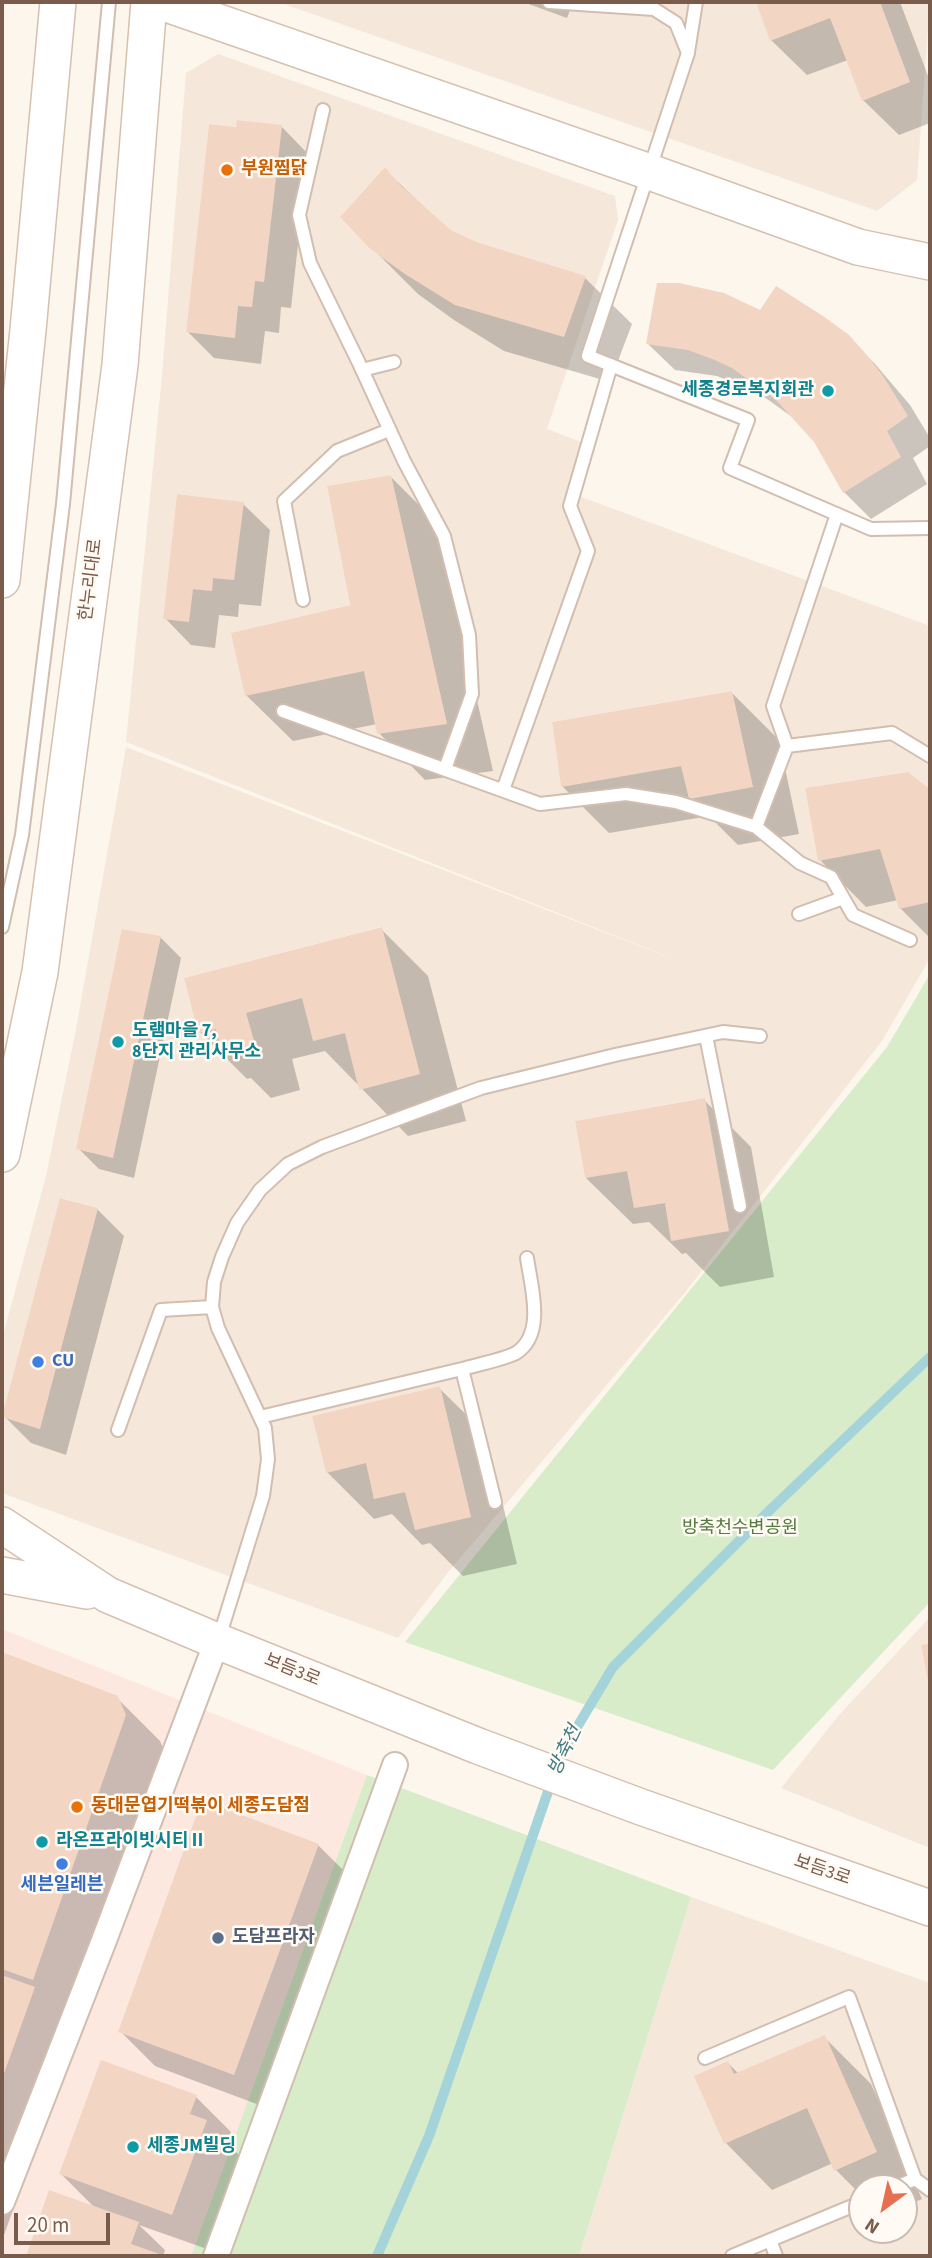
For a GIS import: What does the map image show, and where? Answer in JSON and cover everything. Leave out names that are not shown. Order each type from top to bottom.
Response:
[{"type":"street","points":[[2,580],[15,326],[58,2]]},
{"type":"street","name":"한누리대로","points":[[2,1154],[40,972],[116,393],[149,2]]},
{"type":"street","points":[[161,2],[858,247],[930,262]]},
{"type":"street","points":[[2,1525],[108,1595]]},
{"type":"street","points":[[2,1574],[108,1595]]},
{"type":"street","name":"보듬3로","points":[[108,1595],[478,1746],[930,1909]]},
{"type":"street","points":[[2,2202],[217,1641]]},
{"type":"street","points":[[216,2256],[395,1765]]},
{"type":"lane","points":[[2,927],[22,835],[63,504],[109,2]]},
{"type":"lane","points":[[549,2],[654,9],[676,23],[688,52]]},
{"type":"lane","points":[[696,2],[688,52],[588,356],[748,421],[730,468],[871,529],[930,528]]},
{"type":"lane","points":[[323,110],[299,215],[310,263],[389,430],[444,536],[469,635],[472,694],[445,769]]},
{"type":"lane","points":[[362,370],[394,362]]},
{"type":"lane","points":[[503,790],[588,551],[570,506],[611,365]]},
{"type":"lane","points":[[303,600],[284,501],[337,451],[389,430]]},
{"type":"lane","points":[[756,827],[787,746],[773,706],[837,514]]},
{"type":"lane","points":[[283,711],[540,804],[626,794],[676,802],[756,827],[800,863],[831,877],[853,915],[909,940]]},
{"type":"lane","points":[[787,746],[892,733],[930,756]]},
{"type":"lane","points":[[799,914],[843,898]]},
{"type":"lane","points":[[217,1641],[263,1496],[268,1459],[265,1428],[218,1328],[212,1307],[214,1282],[237,1223],[260,1190],[288,1164],[322,1147],[481,1088],[723,1032],[760,1036]]},
{"type":"lane","points":[[706,1036],[740,1206]]},
{"type":"lane","points":[[260,1418],[463,1369],[516,1353],[530,1337],[535,1316],[527,1258]]},
{"type":"lane","points":[[118,1430],[161,1310],[212,1307]]},
{"type":"lane","points":[[463,1369],[495,1502]]},
{"type":"lane","points":[[705,2059],[849,1997],[913,2174]]},
{"type":"lane","points":[[732,2256],[848,2208]]},
{"type":"lane","points":[[770,2240],[776,2256]]},
{"type":"shaded area","points":[[278,2],[756,2],[770,40],[830,18],[910,82],[880,2],[930,2],[917,180],[877,211]]},
{"type":"shaded area","points":[[218,54],[615,196],[618,220],[547,429],[584,443],[568,492],[930,626],[930,789],[908,772],[805,788],[818,861],[880,849],[899,908],[930,902],[930,958],[882,1041],[683,1295],[450,1570],[398,1638],[2,1493],[2,1339],[46,1176],[76,1029],[126,747],[694,967],[126,742],[162,375],[186,73]],"holes":[[[238,120],[282,126],[264,282],[255,281],[252,307],[238,306],[234,338],[186,332],[209,124],[236,127]],[[385,167],[400,185],[451,230],[477,242],[586,276],[455,305],[369,248],[340,217]],[[391,475],[447,724],[377,734],[364,671],[245,695],[232,633],[350,605],[327,486]],[[177,494],[243,502],[234,580],[213,578],[212,591],[193,589],[188,622],[163,619]],[[732,691],[753,787],[690,799],[681,766],[561,787],[552,722]],[[381,927],[420,1074],[359,1090],[345,1033],[314,1041],[302,998],[246,1013],[254,1044],[222,1052],[216,1029],[198,1033],[184,978]],[[122,929],[161,936],[113,1158]],[[704,1098],[728,1231],[671,1241],[665,1203],[634,1208],[627,1171],[585,1178],[575,1121]],[[61,1198],[98,1208],[39,1429],[3,1417]],[[440,1386],[471,1517],[415,1530],[405,1492],[374,1499],[366,1463],[326,1473],[312,1416]]]},
{"type":"shaded area","points":[[930,1617],[930,1643],[921,1645],[930,1695],[930,1848],[781,1788],[839,1715]]},
{"type":"shaded area","points":[[2,1629],[367,1775],[191,2256],[2,2256]]},
{"type":"shaded area","points":[[691,1897],[930,1983],[930,2256],[579,2256]]},
{"type":"green space","name":"방축천수변공원","points":[[930,974],[930,1602],[773,1770],[405,1642],[887,1047]]},
{"type":"green space","points":[[367,1775],[691,1897],[579,2256],[191,2256]]},
{"type":"building","points":[[756,2],[880,2],[910,82],[862,101],[830,18],[770,41]]},
{"type":"building","points":[[237,120],[282,125],[264,282],[255,281],[252,307],[238,306],[235,338],[186,332],[209,124],[236,127]]},
{"type":"building","points":[[385,167],[400,185],[451,230],[477,242],[586,276],[564,337],[455,305],[369,248],[340,217]]},
{"type":"building","name":"세종경로복지회관","points":[[657,283],[679,283],[724,293],[760,310],[776,286],[823,316],[849,335],[865,353],[908,416],[887,431],[901,457],[843,493],[814,442],[776,400],[732,368],[715,360],[688,350],[646,344]]},
{"type":"building","points":[[391,475],[447,724],[377,734],[364,671],[245,696],[231,633],[350,605],[327,486]]},
{"type":"building","points":[[177,494],[244,502],[234,580],[213,578],[212,591],[193,589],[189,622],[163,619]]},
{"type":"building","points":[[732,691],[753,787],[689,799],[681,766],[561,787],[552,722]]},
{"type":"building","points":[[908,772],[930,789],[930,902],[899,909],[880,849],[818,861],[805,788]]},
{"type":"building","points":[[382,927],[420,1074],[359,1090],[345,1033],[313,1041],[302,998],[246,1013],[255,1044],[222,1052],[216,1029],[198,1033],[184,978]]},
{"type":"building","name":"도램마을 7, 8단지 관리사무소","points":[[122,929],[161,936],[113,1158],[76,1149]]},
{"type":"building","points":[[705,1098],[729,1231],[671,1241],[665,1203],[634,1208],[627,1171],[585,1178],[575,1121]]},
{"type":"building","points":[[60,1198],[98,1208],[40,1429],[2,1417]]},
{"type":"building","points":[[440,1386],[471,1517],[415,1530],[405,1492],[374,1499],[366,1463],[326,1473],[312,1416]]},
{"type":"building","points":[[930,1643],[930,1688],[929,1688],[921,1645]]},
{"type":"building","name":"라온프라이빗시티Ⅱ","points":[[2,1652],[118,1696],[126,1715],[33,1980],[2,1969]]},
{"type":"building","name":"도담프라자","points":[[202,1800],[319,1844],[234,2075],[118,2032]]},
{"type":"building","points":[[2,1975],[35,1987],[2,2079]]},
{"type":"building","points":[[825,2035],[877,2152],[834,2171],[807,2108],[724,2144],[694,2076],[728,2061],[734,2074]]},
{"type":"building","name":"세종JM빌딩","points":[[101,2060],[197,2095],[190,2114],[207,2120],[172,2215],[59,2174]]},
{"type":"building","points":[[49,2190],[139,2222],[131,2244],[165,2256],[26,2256]]},
{"type":"waterway","name":"방축천","points":[[377,2256],[429,2136],[561,1754],[613,1667],[772,1508],[930,1357]]},
{"type":"place","name":"부원찜닭","points":[[227,170]]},
{"type":"place","name":"세종경로복지회관","points":[[828,391]]},
{"type":"place","name":"도램마을 7, 8단지 관리사무소","points":[[118,1042]]},
{"type":"place","name":"CU","points":[[38,1362]]},
{"type":"place","name":"동대문엽기떡볶이 세종도담점","points":[[77,1807]]},
{"type":"place","name":"라온프라이빗시티Ⅱ","points":[[42,1842]]},
{"type":"place","name":"세븐일레븐","points":[[62,1864]]},
{"type":"place","name":"도담프라자","points":[[218,1938]]},
{"type":"place","name":"세종JM빌딩","points":[[133,2147]]}]
